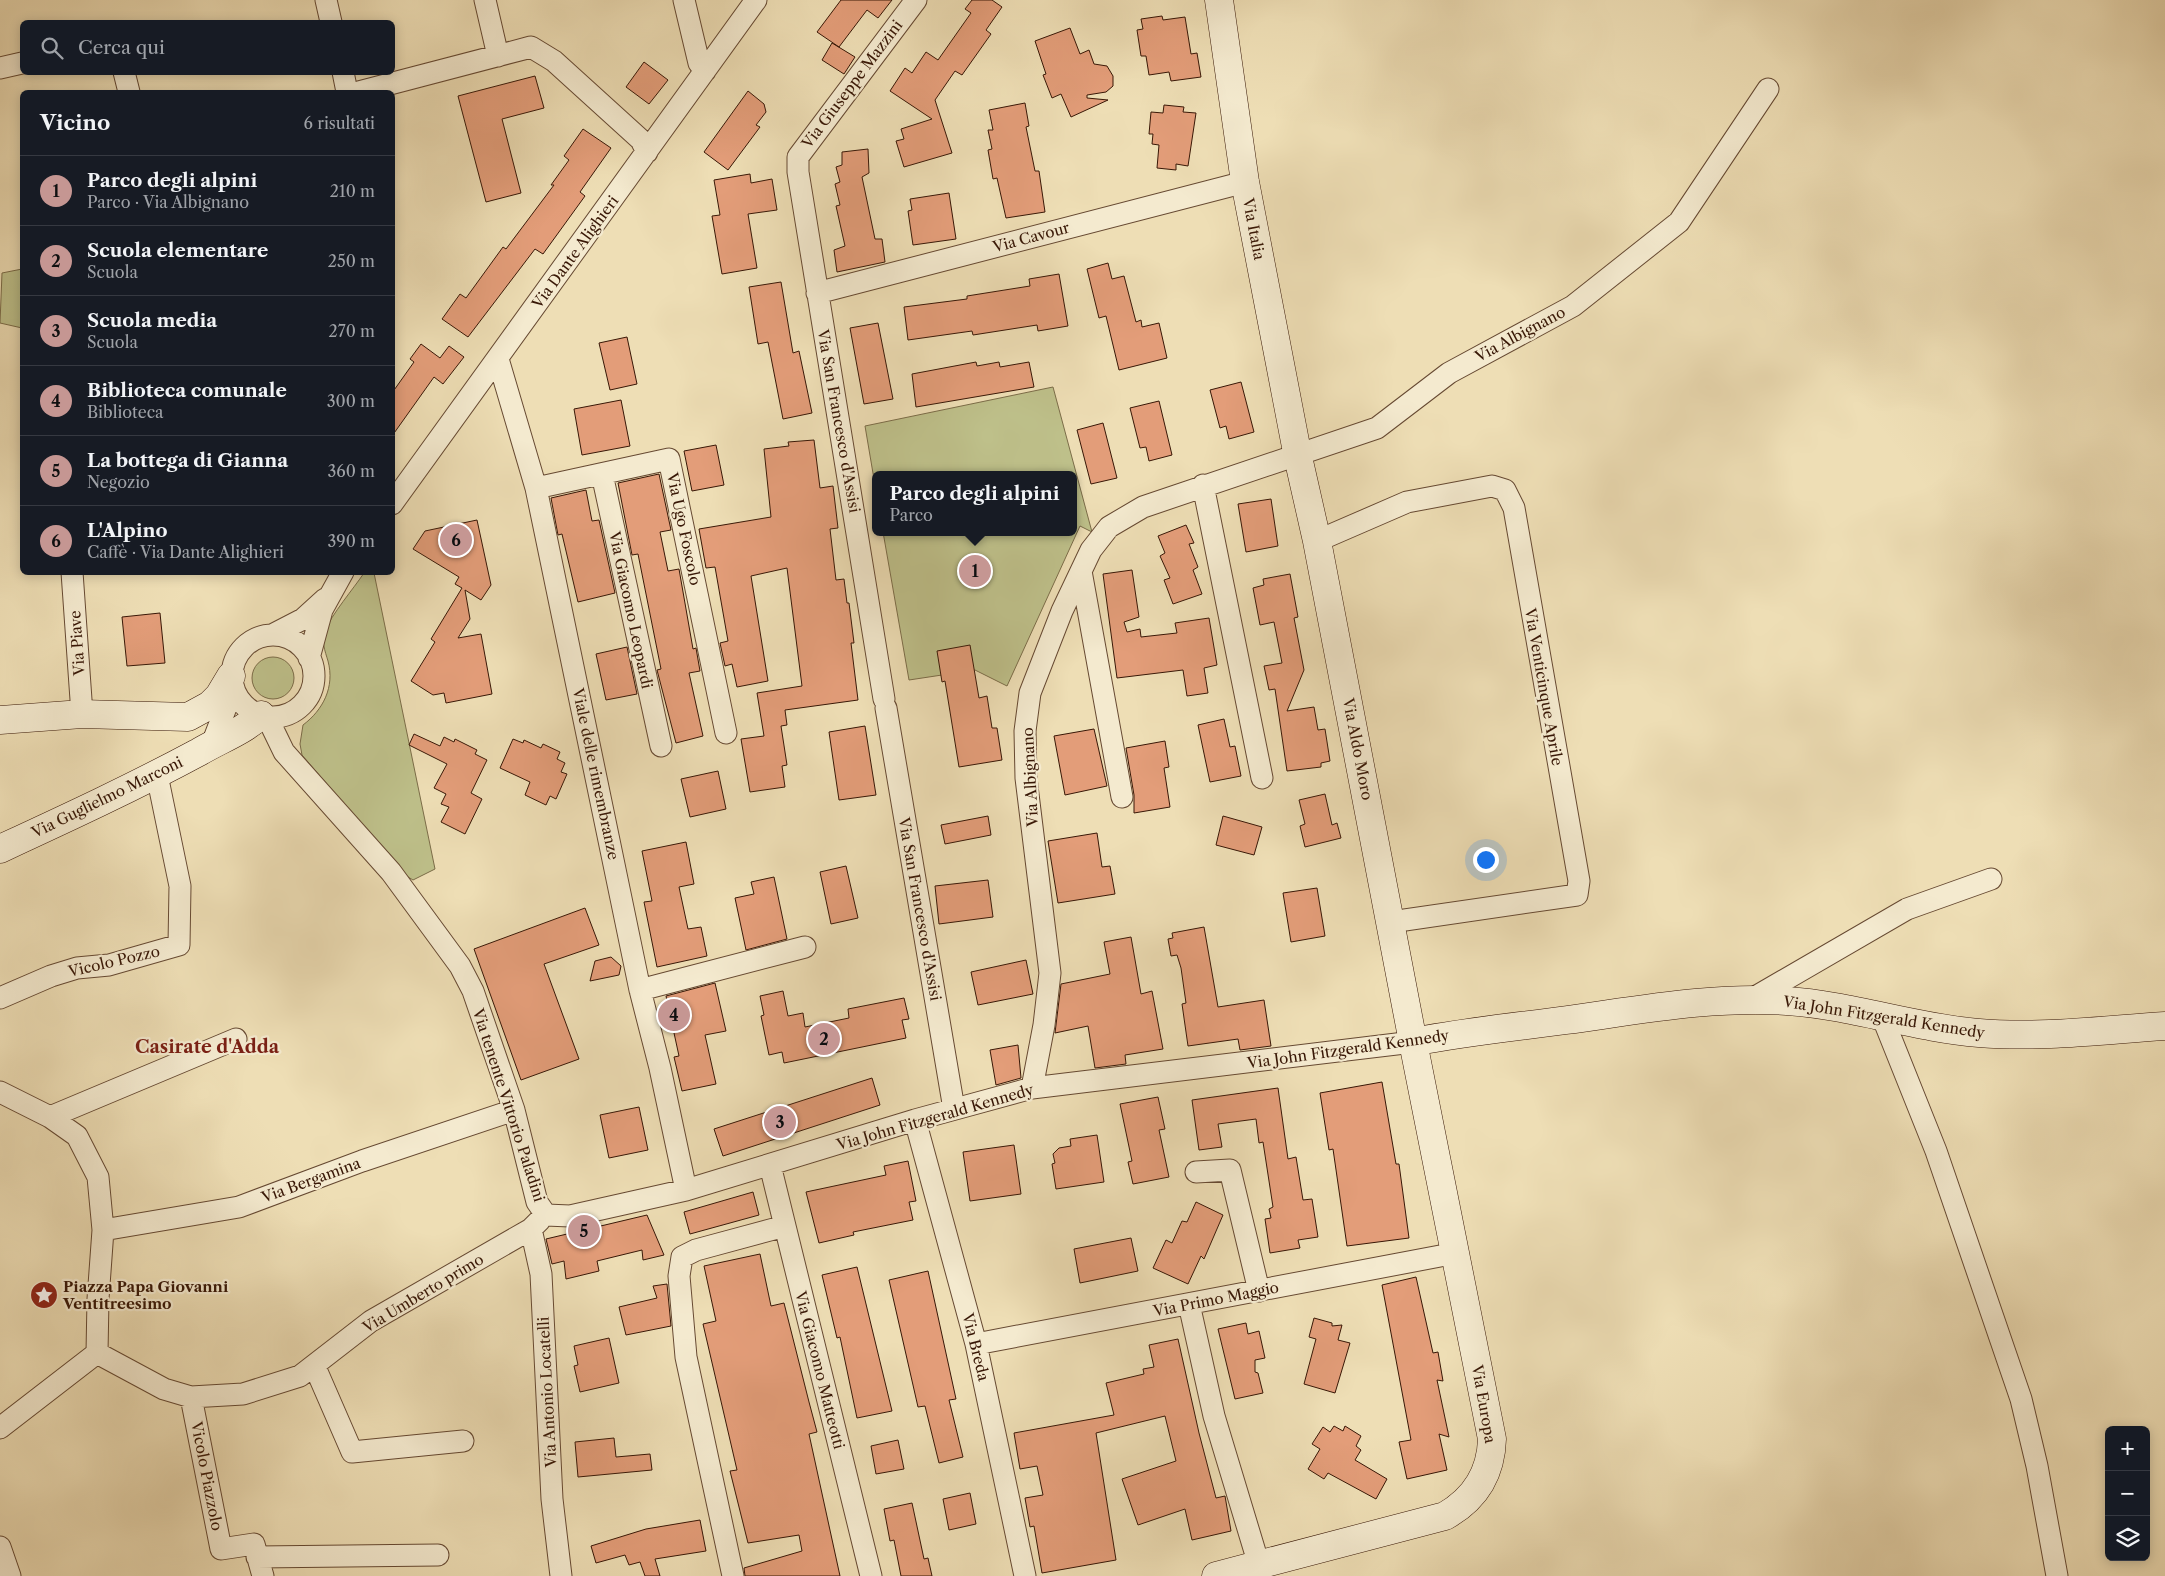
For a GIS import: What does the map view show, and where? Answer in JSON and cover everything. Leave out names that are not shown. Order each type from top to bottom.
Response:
[{"type":"street","points":[[326,0],[331,20]]},
{"type":"street","points":[[485,0],[498,56]]},
{"type":"street","points":[[684,0],[699,62],[705,71]]},
{"type":"street","name":"Via Dante Alighieri","points":[[395,500],[756,0]]},
{"type":"street","name":"Via Giuseppe Mazzini","points":[[798,172],[798,157],[810,139],[916,0]]},
{"type":"street","name":"Via Italia","points":[[1219,0],[1245,182],[1298,457]]},
{"type":"street","points":[[367,90],[531,47],[554,61],[640,140],[647,152]]},
{"type":"street","points":[[0,68],[20,63]]},
{"type":"street","points":[[125,75],[128,90]]},
{"type":"street","points":[[343,75],[346,90]]},
{"type":"street","name":"Via Albignano","points":[[1032,1088],[1044,1025],[1050,973],[1026,778],[1025,731],[1030,693],[1091,550],[1109,527],[1143,507],[1203,485],[1298,457],[1377,428],[1450,373],[1573,306],[1679,222],[1768,89]]},
{"type":"street","name":"Via San Francesco d'Assisi","points":[[798,172],[885,704],[954,1109]]},
{"type":"street","name":"Via Cavour","points":[[817,293],[1245,182]]},
{"type":"street","name":"Viale delle rimembranze","points":[[498,359],[536,488],[640,990],[660,1068],[686,1190]]},
{"type":"street","name":"Via Aldo Moro","points":[[1298,457],[1317,541],[1413,1042]]},
{"type":"street","name":"Via Ugo Foscolo","points":[[536,488],[670,459],[726,733]]},
{"type":"street","name":"Via Giacomo Leopardi","points":[[602,474],[661,746]]},
{"type":"street","points":[[1203,485],[1262,778]]},
{"type":"street","name":"Via Venticinque Aprile","points":[[1317,541],[1407,502],[1492,486],[1505,490],[1514,508],[1579,881],[1578,895],[1391,922]]},
{"type":"street","points":[[1081,571],[1122,797]]},
{"type":"street","name":"Via Piave","points":[[72,575],[82,714]]},
{"type":"street","points":[[309,658],[316,626],[328,596],[341,575]]},
{"type":"street","points":[[212,744],[232,682],[234,663],[240,652],[260,637],[272,635],[303,619],[328,596]]},
{"type":"street","points":[[232,682],[244,706],[264,716],[276,717],[293,712],[301,706],[312,688],[314,673],[309,658],[294,641],[272,635]]},
{"type":"street","points":[[0,720],[82,714],[188,717],[214,700],[232,682]]},
{"type":"street","points":[[291,759],[293,712]]},
{"type":"street","name":"Via Guglielmo Marconi","points":[[0,849],[157,775],[264,716]]},
{"type":"street","name":"Via tenente Vittorio Paladini","points":[[264,716],[280,746],[391,872],[434,927],[460,966],[472,992],[514,1110],[537,1202],[538,1222]]},
{"type":"street","name":"Vicolo Pozzo","points":[[0,998],[51,976],[76,968],[109,965],[179,945],[180,886],[157,775]]},
{"type":"street","points":[[1750,1000],[1907,909],[1991,879]]},
{"type":"street","points":[[640,990],[805,947]]},
{"type":"street","name":"Via John Fitzgerald Kennedy","points":[[538,1222],[686,1190],[915,1120],[1032,1088],[1413,1042],[1613,1013],[1709,1002],[1750,1000],[1789,1001],[1977,1033],[2053,1035],[2165,1026]]},
{"type":"street","points":[[1882,1016],[1936,1151],[2021,1399],[2038,1466],[2057,1576]]},
{"type":"street","points":[[50,1116],[236,1039]]},
{"type":"street","name":"Via Europa","points":[[1216,1576],[1431,1522],[1458,1509],[1478,1488],[1489,1463],[1492,1439],[1413,1042]]},
{"type":"street","points":[[0,1092],[50,1116],[77,1136],[98,1177],[103,1230],[98,1299],[97,1353],[0,1428]]},
{"type":"street","name":"Via Bergamina","points":[[103,1230],[238,1207],[362,1161],[514,1110]]},
{"type":"street","name":"Via Breda","points":[[915,1120],[976,1344],[1025,1576]]},
{"type":"street","name":"Via Giacomo Matteotti","points":[[770,1165],[871,1576]]},
{"type":"street","points":[[1196,1172],[1230,1170],[1258,1291]]},
{"type":"street","name":"Via Umberto primo","points":[[97,1353],[164,1389],[192,1397],[244,1394],[300,1376],[371,1321],[538,1222]]},
{"type":"street","name":"Via Antonio Locatelli","points":[[538,1222],[552,1499],[561,1576]]},
{"type":"street","points":[[733,1576],[686,1357],[679,1276],[682,1257],[696,1250],[785,1226]]},
{"type":"street","name":"Via Primo Maggio","points":[[976,1344],[1456,1253]]},
{"type":"street","points":[[1189,1304],[1214,1416],[1258,1565]]},
{"type":"street","points":[[314,1367],[352,1452],[463,1441]]},
{"type":"street","name":"Vicolo Piazzolo","points":[[192,1397],[221,1549],[254,1544],[260,1566]]},
{"type":"street","points":[[0,1547],[10,1576]]},
{"type":"street","points":[[260,1566],[438,1555]]},
{"type":"green space","points":[[20,269],[20,328],[0,323],[2,273]]},
{"type":"green space","points":[[1053,387],[1076,471],[873,471],[865,426]]},
{"type":"green space","points":[[1077,476],[1092,532],[1080,526],[1077,533]]},
{"type":"green space","points":[[884,536],[1075,536],[1007,686],[975,670],[909,680]]},
{"type":"green space","points":[[363,575],[374,575],[435,869],[413,880],[405,875],[302,755],[300,744],[303,725],[322,705],[328,689],[330,671],[323,642],[325,631],[337,610]]},
{"type":"green space","points":[[273,657],[288,663],[294,678],[288,693],[273,699],[258,693],[252,678],[258,663]]},
{"type":"building","points":[[841,0],[892,0],[878,18],[867,10],[839,47],[817,32]]},
{"type":"building","points":[[972,0],[992,0],[1002,7],[986,30],[991,34],[962,75],[955,71],[935,100],[952,153],[904,167],[896,141],[904,139],[901,129],[932,119],[890,91],[905,68],[912,73],[926,52],[938,60],[971,13],[965,9]]},
{"type":"building","points":[[1162,16],[1163,20],[1185,17],[1191,54],[1197,53],[1201,77],[1171,81],[1169,72],[1149,75],[1146,56],[1141,56],[1137,30],[1143,29],[1141,19]]},
{"type":"building","points":[[1070,28],[1080,54],[1089,50],[1094,64],[1107,66],[1113,76],[1113,86],[1106,92],[1087,95],[1087,98],[1108,100],[1071,117],[1061,94],[1052,98],[1043,75],[1046,74],[1035,41]]},
{"type":"building","points":[[832,43],[855,57],[844,74],[822,60]]},
{"type":"building","points":[[644,62],[668,80],[649,104],[626,87]]},
{"type":"building","points":[[535,76],[544,108],[502,119],[521,193],[486,202],[458,96]]},
{"type":"building","points":[[748,91],[764,104],[766,112],[756,125],[760,127],[728,170],[704,152]]},
{"type":"building","points":[[1025,103],[1029,126],[1026,127],[1035,171],[1039,171],[1045,212],[1006,218],[997,178],[993,179],[988,150],[992,149],[988,130],[993,130],[989,110]]},
{"type":"building","points":[[1164,105],[1184,107],[1183,112],[1196,113],[1188,166],[1176,164],[1176,170],[1157,168],[1159,145],[1152,144],[1153,134],[1149,134],[1151,112],[1163,113]]},
{"type":"building","points":[[583,129],[611,148],[580,192],[585,196],[543,254],[535,249],[468,337],[442,319],[460,294],[466,298],[503,247],[506,249],[554,185],[551,185],[569,160],[564,156]]},
{"type":"building","points":[[868,149],[869,173],[862,177],[875,239],[882,239],[885,262],[837,272],[834,250],[845,246],[836,206],[840,205],[835,184],[840,182],[836,167],[842,165],[842,152]]},
{"type":"building","points":[[750,174],[751,183],[772,179],[777,210],[748,214],[757,268],[722,274],[712,216],[720,215],[714,180]]},
{"type":"building","points":[[949,193],[956,239],[913,245],[908,211],[912,210],[910,199]]},
{"type":"building","points":[[1108,263],[1112,279],[1124,276],[1136,322],[1141,320],[1142,327],[1159,323],[1167,358],[1119,370],[1106,316],[1099,318],[1087,269]]},
{"type":"building","points":[[1059,274],[1068,326],[1038,331],[1037,325],[973,335],[972,331],[908,340],[904,307],[967,299],[967,296],[1030,286],[1029,279]]},
{"type":"building","points":[[781,282],[793,353],[799,351],[812,413],[783,419],[768,342],[758,344],[749,287]]},
{"type":"building","points":[[878,323],[893,399],[864,404],[850,328]]},
{"type":"building","points":[[627,337],[637,384],[610,390],[599,343]]},
{"type":"building","points":[[421,344],[440,358],[449,346],[464,357],[443,384],[434,377],[395,432],[395,389],[414,362],[410,359]]},
{"type":"building","points":[[976,362],[977,366],[999,362],[1000,367],[1029,362],[1034,387],[916,407],[912,374]]},
{"type":"building","points":[[1241,382],[1254,432],[1229,439],[1226,426],[1220,428],[1210,390]]},
{"type":"building","points":[[621,400],[630,446],[582,455],[574,409]]},
{"type":"building","points":[[1159,401],[1172,455],[1149,461],[1146,447],[1140,448],[1130,408]]},
{"type":"building","points":[[1103,423],[1117,478],[1091,484],[1077,430]]},
{"type":"building","points":[[814,440],[820,488],[833,486],[838,528],[830,529],[836,580],[844,579],[847,603],[849,603],[854,643],[851,643],[858,700],[785,710],[787,725],[781,726],[787,765],[782,766],[785,787],[750,792],[741,739],[764,736],[757,693],[802,686],[787,568],[751,576],[768,681],[737,687],[732,664],[725,666],[720,643],[728,641],[715,567],[706,568],[699,529],[771,517],[764,449],[789,446],[788,442]]},
{"type":"building","points":[[716,445],[724,485],[692,491],[684,451]]},
{"type":"building","points":[[659,474],[671,530],[660,532],[668,571],[679,569],[693,649],[696,648],[700,671],[689,673],[703,736],[676,743],[657,670],[661,669],[638,554],[632,555],[618,483]]},
{"type":"building","points":[[586,490],[592,521],[599,520],[615,593],[578,602],[562,534],[558,535],[551,498]]},
{"type":"building","points":[[1271,499],[1278,546],[1246,552],[1238,504]]},
{"type":"building","points":[[477,520],[491,585],[481,600],[465,590],[470,619],[458,638],[481,634],[492,694],[446,703],[444,693],[433,695],[411,681],[435,642],[431,639],[462,588],[455,584],[459,577],[413,549],[425,531]]},
{"type":"building","points":[[1186,525],[1194,543],[1189,544],[1198,567],[1193,570],[1202,594],[1173,604],[1164,580],[1170,578],[1160,556],[1165,553],[1158,536]]},
{"type":"building","points":[[1132,570],[1139,617],[1124,622],[1127,632],[1140,629],[1141,637],[1177,633],[1175,623],[1209,618],[1217,665],[1204,668],[1208,693],[1187,696],[1183,670],[1117,678],[1103,574]]},
{"type":"building","points":[[1290,574],[1298,617],[1294,618],[1304,670],[1287,711],[1314,707],[1318,730],[1325,729],[1330,761],[1321,763],[1321,767],[1287,771],[1275,689],[1269,690],[1264,666],[1282,663],[1274,622],[1260,625],[1253,588],[1264,585],[1263,579]]},
{"type":"building","points":[[160,613],[165,663],[127,666],[122,617]]},
{"type":"building","points":[[970,645],[979,698],[987,696],[992,728],[997,728],[1002,760],[959,767],[945,681],[942,682],[937,651]]},
{"type":"building","points":[[627,647],[637,694],[606,700],[596,654]]},
{"type":"building","points":[[1224,719],[1230,747],[1235,746],[1241,776],[1210,782],[1198,725]]},
{"type":"building","points":[[865,726],[876,795],[839,800],[829,732]]},
{"type":"building","points":[[1094,729],[1107,786],[1065,795],[1054,736]]},
{"type":"building","points":[[414,734],[440,746],[444,737],[454,742],[455,739],[477,750],[475,754],[487,760],[471,793],[482,799],[465,834],[441,822],[449,807],[441,804],[446,794],[434,788],[447,764],[409,745]]},
{"type":"building","points":[[513,739],[523,743],[524,740],[541,748],[543,744],[560,752],[557,759],[565,763],[561,772],[567,774],[556,799],[550,796],[546,805],[525,795],[530,782],[500,768]]},
{"type":"building","points":[[1165,741],[1169,767],[1164,768],[1170,807],[1134,813],[1134,795],[1126,748]]},
{"type":"building","points":[[718,771],[726,809],[690,817],[681,779]]},
{"type":"building","points":[[1325,794],[1332,825],[1337,823],[1341,838],[1305,847],[1300,826],[1305,824],[1299,800]]},
{"type":"building","points":[[988,816],[991,835],[945,844],[941,825]]},
{"type":"building","points":[[1223,816],[1262,827],[1254,855],[1216,845]]},
{"type":"building","points":[[1097,833],[1102,867],[1110,866],[1115,894],[1058,903],[1048,841]]},
{"type":"building","points":[[686,842],[694,884],[679,887],[688,929],[701,927],[707,956],[657,967],[644,902],[652,901],[642,851]]},
{"type":"building","points":[[846,866],[858,918],[831,924],[820,872]]},
{"type":"building","points":[[774,877],[787,939],[746,950],[735,898],[754,894],[751,882]]},
{"type":"building","points":[[988,880],[993,917],[939,924],[935,886]]},
{"type":"building","points":[[1317,888],[1325,936],[1291,942],[1283,893]]},
{"type":"building","points":[[585,908],[599,945],[544,964],[579,1059],[521,1080],[474,949]]},
{"type":"building","points":[[1204,927],[1218,1007],[1264,1000],[1271,1046],[1240,1050],[1238,1039],[1188,1046],[1182,1004],[1186,1003],[1181,968],[1177,955],[1171,956],[1168,939],[1173,938],[1172,933]]},
{"type":"building","points":[[1131,937],[1141,994],[1152,991],[1163,1049],[1125,1055],[1126,1064],[1095,1068],[1088,1026],[1055,1033],[1061,984],[1110,974],[1104,942]]},
{"type":"building","points":[[611,957],[621,966],[619,975],[590,981],[595,961]]},
{"type":"building","points":[[1026,960],[1033,994],[978,1005],[971,972]]},
{"type":"building","points":[[715,983],[726,1031],[705,1035],[716,1084],[682,1091],[674,1057],[679,1056],[666,996]]},
{"type":"building","points":[[783,991],[788,1016],[803,1013],[805,1027],[849,1018],[848,1009],[904,998],[909,1019],[902,1020],[906,1038],[784,1063],[782,1052],[769,1055],[761,1016],[764,1015],[760,996]]},
{"type":"building","points":[[1018,1045],[1021,1078],[996,1085],[990,1050]]},
{"type":"building","points":[[872,1078],[880,1105],[723,1156],[714,1129]]},
{"type":"building","points":[[1382,1082],[1396,1164],[1399,1164],[1409,1238],[1347,1246],[1333,1149],[1329,1150],[1320,1093]]},
{"type":"building","points":[[1278,1088],[1288,1159],[1296,1157],[1303,1200],[1312,1199],[1318,1237],[1298,1240],[1300,1248],[1270,1253],[1265,1219],[1271,1218],[1269,1209],[1273,1207],[1263,1142],[1259,1143],[1256,1119],[1218,1124],[1222,1147],[1199,1150],[1192,1100]]},
{"type":"building","points":[[1158,1097],[1165,1129],[1159,1130],[1169,1177],[1133,1184],[1128,1162],[1132,1161],[1120,1104]]},
{"type":"building","points":[[639,1107],[648,1150],[609,1158],[600,1115]]},
{"type":"building","points":[[1097,1135],[1104,1182],[1056,1189],[1052,1164],[1055,1163],[1053,1154],[1059,1148],[1071,1146],[1070,1139]]},
{"type":"building","points":[[1014,1145],[1021,1194],[970,1201],[963,1152]]},
{"type":"building","points":[[908,1161],[916,1201],[909,1202],[913,1220],[853,1232],[854,1235],[819,1243],[806,1192],[886,1175],[884,1166]]},
{"type":"building","points":[[753,1192],[759,1215],[690,1234],[684,1212]]},
{"type":"building","points":[[1196,1202],[1223,1215],[1204,1259],[1201,1256],[1188,1284],[1153,1268],[1166,1240],[1172,1243],[1182,1221],[1187,1222]]},
{"type":"building","points":[[647,1215],[664,1255],[643,1260],[642,1250],[597,1261],[599,1271],[566,1279],[564,1261],[552,1264],[546,1239]]},
{"type":"building","points":[[1131,1238],[1138,1271],[1080,1283],[1074,1249]]},
{"type":"building","points":[[760,1254],[771,1306],[784,1303],[817,1432],[809,1434],[840,1576],[745,1576],[744,1568],[802,1551],[799,1535],[748,1543],[730,1471],[737,1470],[703,1324],[716,1321],[704,1266]]},
{"type":"building","points":[[857,1267],[892,1411],[857,1418],[840,1337],[837,1338],[822,1275]]},
{"type":"building","points":[[928,1271],[956,1399],[949,1400],[963,1457],[939,1463],[925,1406],[918,1407],[889,1280]]},
{"type":"building","points":[[1416,1277],[1433,1353],[1438,1352],[1443,1381],[1437,1380],[1449,1437],[1439,1434],[1447,1470],[1407,1479],[1399,1442],[1411,1440],[1382,1285]]},
{"type":"building","points":[[667,1284],[671,1326],[626,1335],[619,1307],[657,1298],[653,1286]]},
{"type":"building","points":[[1314,1318],[1332,1323],[1332,1326],[1342,1325],[1338,1340],[1350,1343],[1335,1393],[1304,1384],[1316,1339],[1309,1337]]},
{"type":"building","points":[[1246,1323],[1248,1334],[1259,1331],[1265,1358],[1255,1360],[1255,1372],[1258,1373],[1263,1393],[1235,1399],[1218,1329]]},
{"type":"building","points":[[609,1338],[619,1383],[580,1392],[574,1366],[578,1365],[574,1346]]},
{"type":"building","points":[[1178,1339],[1216,1498],[1225,1496],[1231,1531],[1192,1540],[1185,1509],[1138,1525],[1122,1479],[1176,1461],[1165,1416],[1096,1433],[1116,1560],[1042,1573],[1034,1526],[1030,1527],[1025,1498],[1043,1495],[1037,1466],[1020,1469],[1014,1433],[1114,1415],[1106,1383],[1144,1374],[1143,1369],[1154,1367],[1149,1345]]},
{"type":"building","points":[[1334,1426],[1343,1431],[1345,1426],[1361,1436],[1356,1446],[1361,1450],[1355,1460],[1387,1479],[1376,1499],[1328,1473],[1324,1479],[1308,1469],[1320,1449],[1312,1444],[1323,1427],[1330,1432]]},
{"type":"building","points":[[614,1438],[616,1457],[650,1454],[652,1470],[578,1477],[575,1442]]},
{"type":"building","points":[[898,1440],[904,1469],[876,1474],[871,1446]]},
{"type":"building","points":[[970,1493],[976,1524],[949,1530],[943,1499]]},
{"type":"building","points":[[912,1503],[924,1559],[928,1558],[932,1576],[901,1576],[894,1540],[890,1541],[884,1509]]},
{"type":"building","points":[[700,1520],[706,1551],[655,1559],[660,1576],[645,1576],[640,1562],[629,1565],[625,1555],[596,1563],[591,1546],[646,1529]]},
{"type":"place","name":"L'Alpino","points":[[456,540]]},
{"type":"place","name":"Parco degli alpini","points":[[975,571]]},
{"type":"place","name":"Biblioteca comunale","points":[[674,1015]]},
{"type":"place","name":"Scuola elementare","points":[[824,1039]]},
{"type":"place","name":"Scuola media","points":[[780,1122]]},
{"type":"place","name":"La bottega di Gianna","points":[[584,1231]]},
{"type":"place","name":"Piazza Papa Giovanni Ventitreesimo","points":[[44,1295]]},
{"type":"district","name":"Casirate d'Adda","points":[[207,1047]]}]
